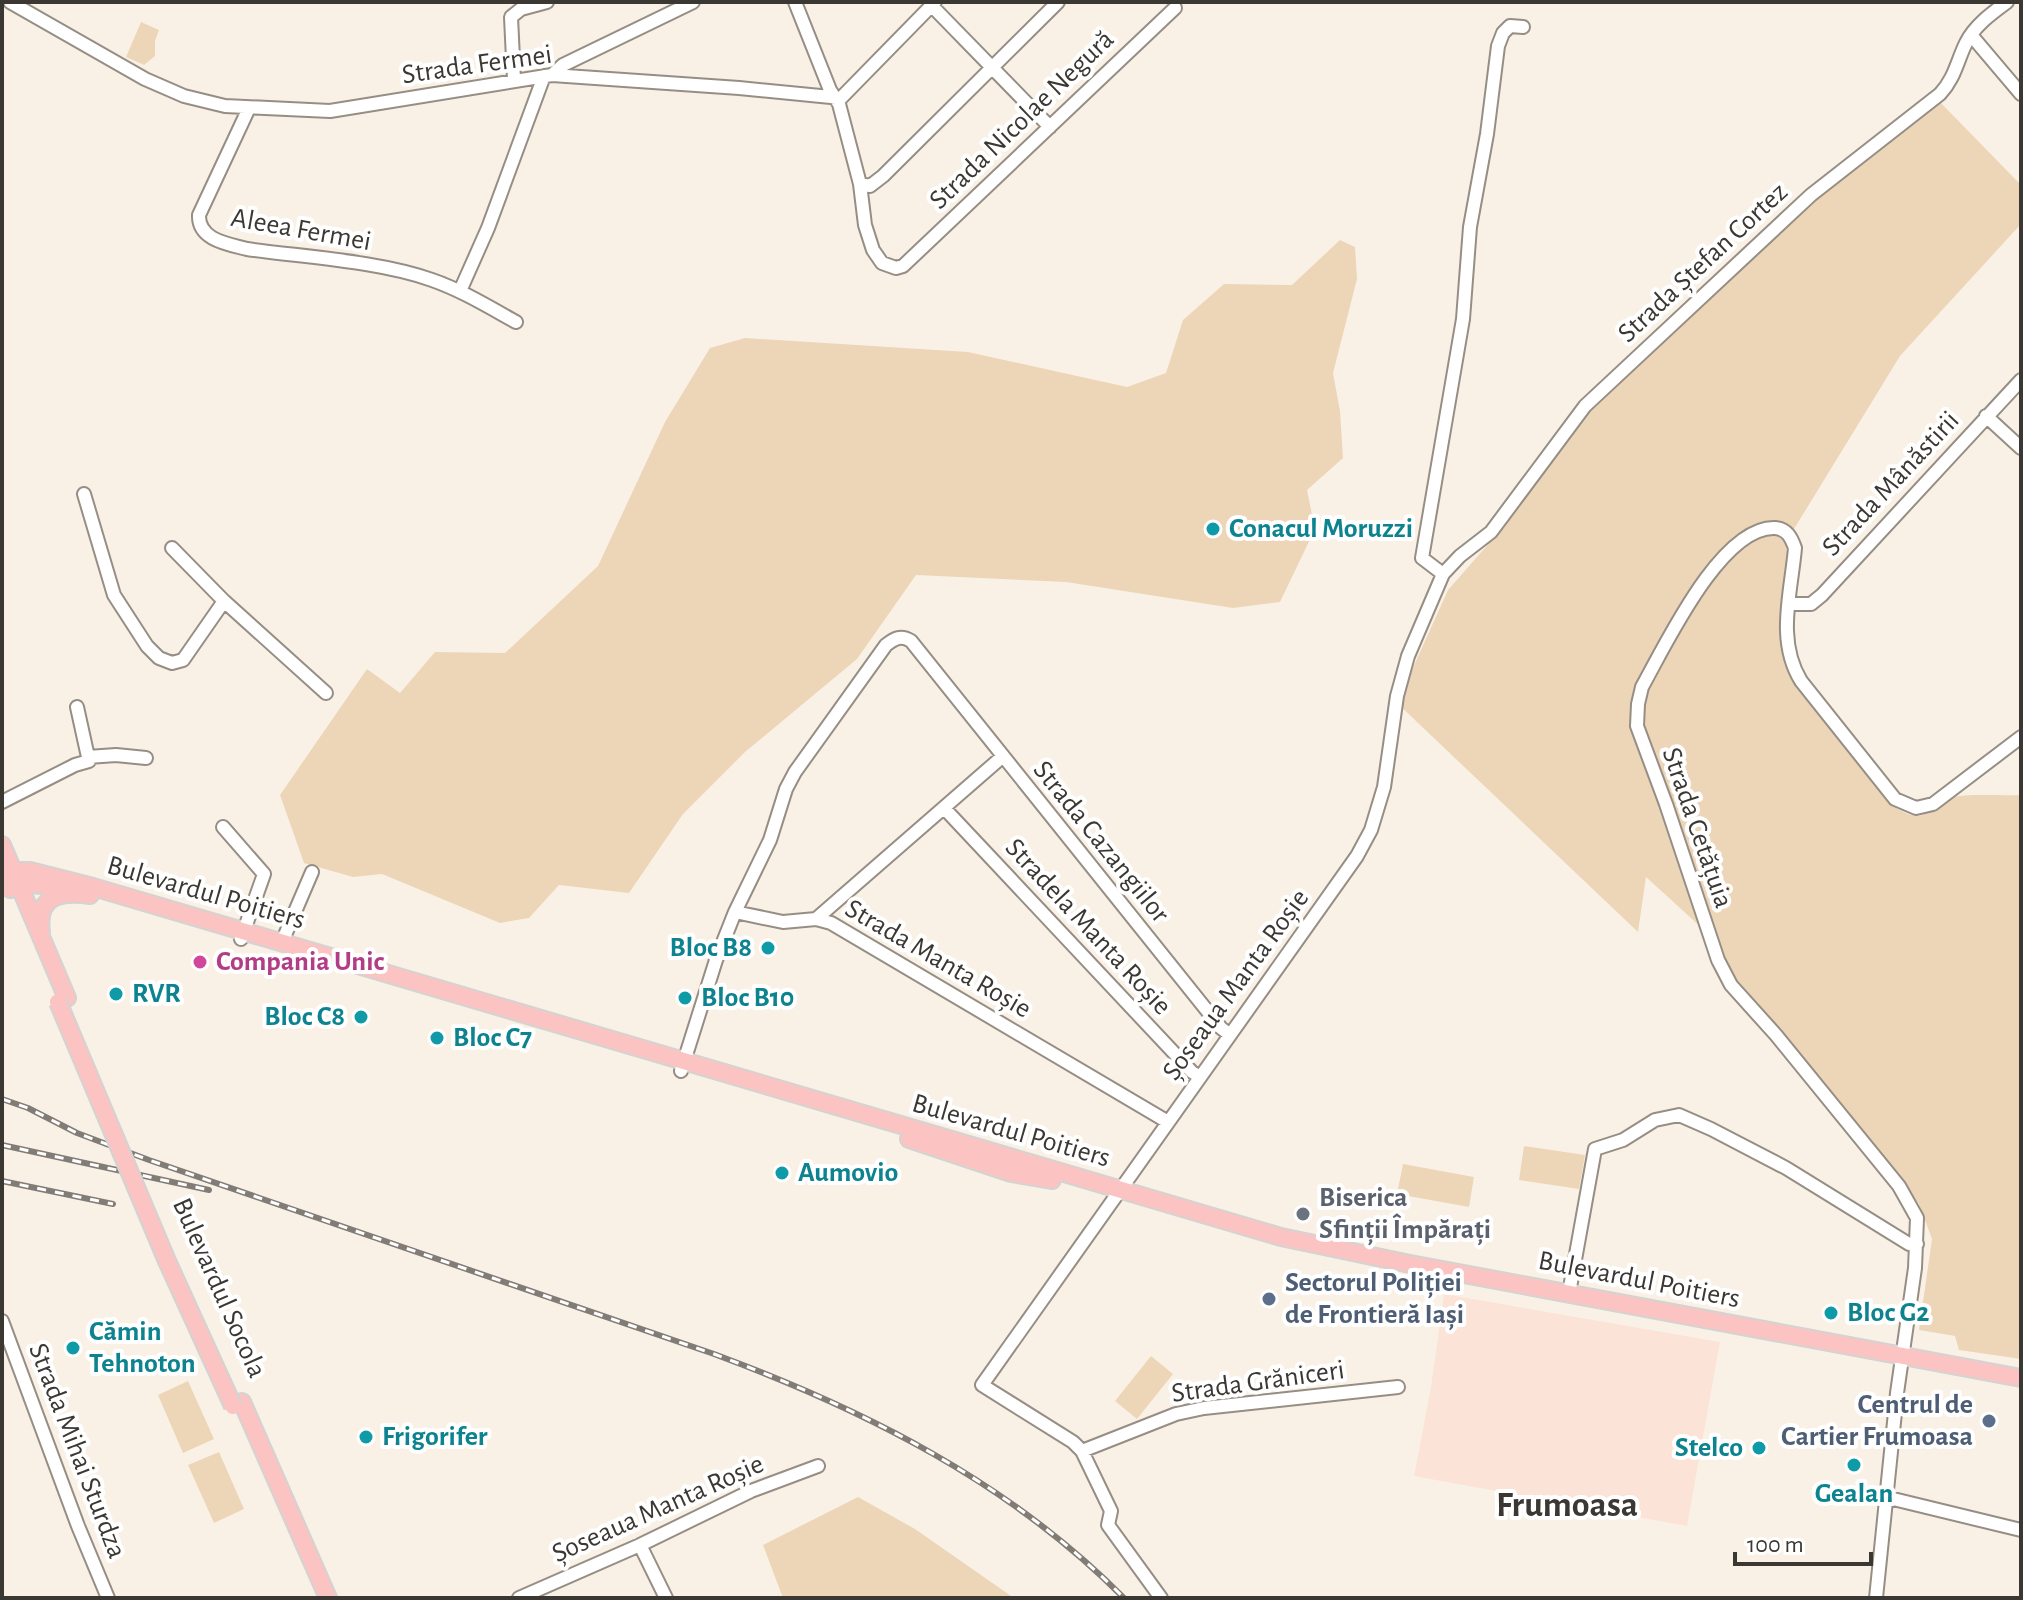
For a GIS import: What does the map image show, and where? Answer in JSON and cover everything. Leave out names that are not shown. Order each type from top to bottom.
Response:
[{"type":"main road","points":[[2,844],[10,879],[62,1000]]},
{"type":"main road","points":[[2,844],[25,863],[79,879],[92,891]]},
{"type":"main road","name":"Bulevardul Poitiers","points":[[10,879],[92,891],[1117,1194],[1306,1253],[1902,1360],[2021,1378]]},
{"type":"main road","points":[[10,879],[43,942],[62,1000]]},
{"type":"main road","points":[[43,942],[41,912],[47,902],[56,896],[92,891]]},
{"type":"main road","name":"Bulevardul Poitiers","points":[[242,935],[282,942],[682,1066]]},
{"type":"main road","name":"Bulevardul Socola","points":[[62,1000],[176,1257],[317,1598]]},
{"type":"main road","name":"Bulevardul Poitiers","points":[[1117,1194],[1308,1243],[1902,1360],[2021,1388]]},
{"type":"main road","name":"Bulevardul Socola","points":[[237,1404],[328,1598]]},
{"type":"street","name":"Strada Fermei","points":[[10,2],[165,88],[184,96],[249,108],[330,111],[548,75],[739,88],[836,99]]},
{"type":"street","points":[[514,80],[511,17],[521,9],[547,2]]},
{"type":"street","points":[[460,290],[488,228],[548,75],[693,2]]},
{"type":"street","points":[[795,2],[839,104],[860,184],[870,186],[1058,2]]},
{"type":"street","name":"Strada Ștefan Cortez","points":[[1443,574],[1491,532],[1585,406],[1811,195],[1919,112],[1946,87],[1956,72],[1971,35],[1987,17],[2007,2]]},
{"type":"street","points":[[836,99],[841,98],[934,4],[1050,127]]},
{"type":"street","name":"Strada Nicolae Negură","points":[[860,184],[865,225],[873,250],[882,263],[896,268],[903,266],[1175,8]]},
{"type":"street","points":[[1443,574],[1422,558],[1463,319],[1470,227],[1487,134],[1498,46],[1503,33],[1510,26],[1523,27]]},
{"type":"street","points":[[1971,35],[2021,94]]},
{"type":"street","name":"Aleea Fermei","points":[[249,108],[199,215],[198,222],[207,234],[226,244],[247,249],[398,271],[431,280],[460,290],[516,322]]},
{"type":"street","name":"Strada Mânăstirii","points":[[1789,604],[1811,604],[1822,595],[2021,380]]},
{"type":"street","points":[[1986,416],[2021,448]]},
{"type":"street","points":[[84,494],[114,595],[147,646],[159,658],[172,663],[183,660],[224,601]]},
{"type":"street","name":"Strada Cetățuia","points":[[1876,1598],[1885,1497],[1917,1244],[1917,1218],[1899,1186],[1724,973],[1637,726],[1638,704],[1642,687],[1703,581],[1737,544],[1767,528],[1781,528],[1791,536],[1795,548],[1786,640],[1791,666],[1888,792],[1904,805],[1924,808],[2021,737]]},
{"type":"street","points":[[172,548],[224,601],[326,693]]},
{"type":"street","name":"Șoseaua Manta Roșie","points":[[1082,1451],[1073,1442],[982,1385],[1357,856],[1371,830],[1384,787],[1397,696],[1408,656],[1443,574]]},
{"type":"street","points":[[682,1066],[718,952],[770,840],[781,801],[795,772],[893,640],[899,637],[911,641],[1002,757]]},
{"type":"street","points":[[2,802],[89,761],[77,707]]},
{"type":"street","points":[[88,757],[116,755],[146,758]]},
{"type":"street","name":"Strada Cazangiilor","points":[[816,919],[1002,757],[1221,1028],[1230,1035]]},
{"type":"street","name":"Stradela Manta Roșie","points":[[944,808],[1200,1077]]},
{"type":"street","points":[[223,827],[264,874],[242,935]]},
{"type":"street","points":[[282,942],[312,872]]},
{"type":"street","name":"Strada Manta Roșie","points":[[735,912],[783,922],[816,919],[831,923],[1168,1122]]},
{"type":"street","points":[[1569,1293],[1595,1149],[1623,1140],[1655,1120],[1679,1115],[1786,1168],[1909,1244],[1917,1244]]},
{"type":"street","name":"Strada Mihai Sturdza","points":[[2,1321],[108,1598]]},
{"type":"street","name":"Strada Grăniceri","points":[[1082,1451],[1176,1414],[1204,1408],[1398,1387]]},
{"type":"street","points":[[1082,1451],[1111,1511],[1108,1525],[1161,1598]]},
{"type":"street","name":"Șoseaua Manta Roșie","points":[[519,1598],[640,1545],[751,1491],[818,1466]]},
{"type":"street","points":[[1885,1497],[2021,1530]]},
{"type":"street","points":[[640,1545],[666,1598]]},
{"type":"shaded area","points":[[141,22],[159,30],[155,56],[144,65],[126,57]]},
{"type":"shaded area","points":[[1936,98],[2021,185],[2021,224],[1900,356],[1794,529],[1786,543],[1788,559],[1780,635],[1785,666],[1892,806],[1919,816],[1956,796],[2021,795],[2021,1359],[1959,1350],[1955,1336],[1919,1330],[1932,1239],[1919,1204],[1738,985],[1712,950],[1703,929],[1646,877],[1638,932],[1397,703],[1448,590],[1512,517],[1585,405],[1858,163]]},
{"type":"shaded area","points":[[1340,240],[1355,247],[1357,279],[1333,373],[1340,411],[1343,458],[1307,490],[1315,529],[1280,602],[1233,608],[1066,582],[916,575],[857,659],[745,752],[683,814],[629,893],[559,885],[529,918],[500,923],[382,874],[353,877],[304,863],[280,795],[367,669],[400,693],[435,652],[505,653],[598,566],[665,422],[710,348],[745,338],[968,352],[1127,387],[1166,373],[1183,320],[1224,284],[1292,285]]},
{"type":"shaded area","points":[[1524,1146],[1585,1155],[1579,1189],[1519,1180]]},
{"type":"shaded area","points":[[1403,1164],[1474,1177],[1469,1207],[1397,1194]]},
{"type":"shaded area","points":[[1444,1294],[1720,1342],[1687,1526],[1414,1476]]},
{"type":"shaded area","points":[[1151,1356],[1173,1374],[1137,1419],[1115,1401]]},
{"type":"shaded area","points":[[188,1381],[214,1439],[183,1453],[158,1395]]},
{"type":"shaded area","points":[[219,1452],[244,1509],[214,1523],[188,1465]]},
{"type":"shaded area","points":[[858,1497],[915,1529],[1014,1598],[783,1598],[763,1545]]},
{"type":"railway","points":[[2,1099],[28,1108],[77,1133],[149,1160],[714,1354],[826,1399],[880,1425],[984,1485],[1033,1519],[1124,1598]]},
{"type":"railway","points":[[2,1145],[209,1190]]},
{"type":"railway","points":[[2,1181],[113,1204]]},
{"type":"place","name":"Conacul Moruzzi","points":[[1213,529]]},
{"type":"place","name":"Bloc B8","points":[[768,948]]},
{"type":"place","name":"Compania Unic","points":[[200,962]]},
{"type":"place","name":"RVR","points":[[116,994]]},
{"type":"place","name":"Bloc B10","points":[[685,998]]},
{"type":"place","name":"Bloc C8","points":[[361,1017]]},
{"type":"place","name":"Bloc C7","points":[[437,1038]]},
{"type":"place","name":"Aumovio","points":[[782,1173]]},
{"type":"place","name":"Biserica Sfinții Împărați","points":[[1303,1214]]},
{"type":"place","name":"Sectorul Poliției de Frontieră Iași","points":[[1269,1299]]},
{"type":"place","name":"Bloc G2","points":[[1831,1313]]},
{"type":"place","name":"Cămin Tehnoton","points":[[73,1348]]},
{"type":"place","name":"Centrul de Cartier Frumoasa","points":[[1989,1421]]},
{"type":"place","name":"Frigorifer","points":[[366,1437]]},
{"type":"place","name":"Stelco","points":[[1759,1448]]},
{"type":"place","name":"Gealan","points":[[1854,1465]]},
{"type":"district","name":"Frumoasa","points":[[1567,1505]]}]
